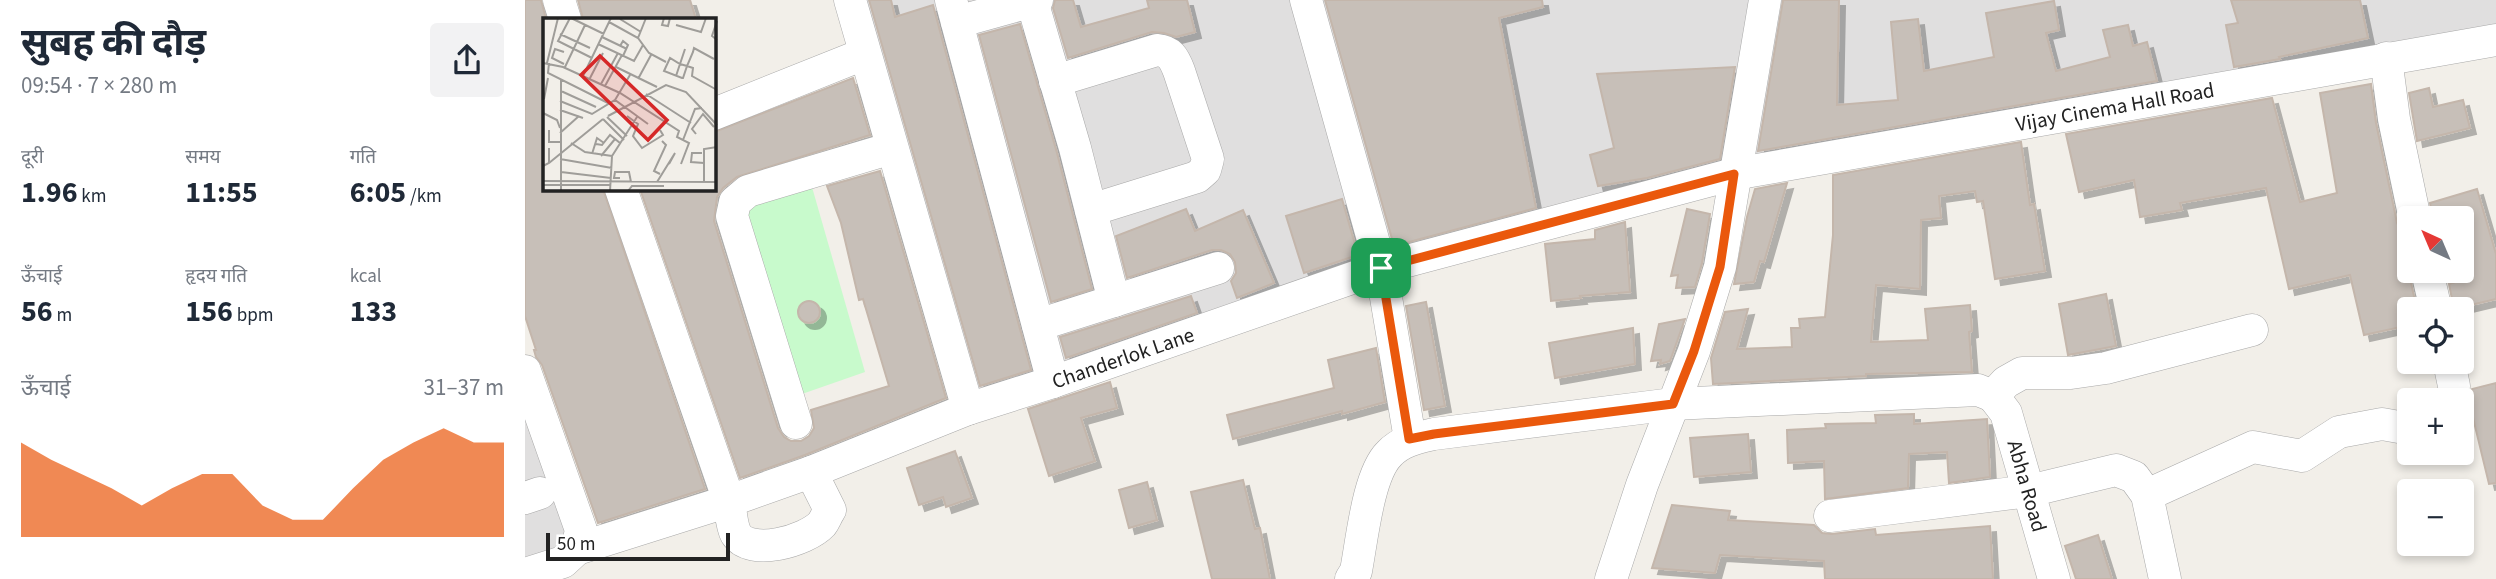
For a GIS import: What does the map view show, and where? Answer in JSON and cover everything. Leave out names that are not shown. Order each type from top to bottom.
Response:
[{"type":"street","points":[[559,0],[565,18]]},
{"type":"street","points":[[850,0],[968,410]]},
{"type":"street","points":[[1307,0],[1381,268],[1409,439]]},
{"type":"street","points":[[1611,579],[1642,485],[1694,351],[1720,267],[1765,0]]},
{"type":"street","points":[[1053,382],[954,11],[1034,1],[1114,301]]},
{"type":"street","name":"Vijay Cinema Hall Road","points":[[1734,174],[2496,40]]},
{"type":"street","points":[[1055,81],[1157,50],[1166,51],[1174,58],[1208,159],[1205,170],[1197,177],[1091,210]]},
{"type":"street","points":[[716,113],[864,54]]},
{"type":"street","points":[[2386,58],[2394,118],[2412,206]]},
{"type":"street","points":[[796,423],[732,216],[735,202],[748,191],[892,148]]},
{"type":"street","name":"Chanderlok Lane","points":[[525,574],[563,562],[577,548],[729,501],[968,410],[1381,268],[1734,174]]},
{"type":"street","points":[[622,191],[729,501],[735,533],[746,544],[762,548],[810,534],[823,523],[830,510],[811,471]]},
{"type":"street","points":[[1038,325],[1219,268]]},
{"type":"street","points":[[1351,579],[1356,571],[1374,478],[1388,454],[1409,439],[1673,404],[1978,390],[1993,396],[2006,382],[2022,373],[2071,373],[2106,368],[2252,330]]},
{"type":"street","points":[[525,371],[581,530],[577,548]]},
{"type":"street","name":"Abha Road","points":[[1993,396],[2005,413],[2054,579]]},
{"type":"street","points":[[2147,495],[2253,447],[2302,456],[2339,432],[2382,424],[2397,427]]},
{"type":"street","points":[[1829,516],[2029,491],[2116,470],[2134,477],[2147,495],[2165,579]]},
{"type":"shaded area","points":[[851,0],[2496,0],[2496,32],[1794,160],[973,405]]},
{"type":"shaded area","points":[[525,360],[587,551],[525,575]]},
{"type":"green space","points":[[812,187],[865,372],[802,394],[742,206]]},
{"type":"building","points":[[525,0],[541,0],[546,18],[543,18],[543,191],[604,191],[705,489],[598,523],[542,365],[536,357],[525,316]]},
{"type":"building","points":[[578,0],[690,0],[696,18],[583,18]]},
{"type":"building","points":[[869,0],[891,0],[895,17],[933,5],[1031,370],[980,386]]},
{"type":"building","points":[[1055,0],[1073,0],[1081,27],[1149,8],[1147,0],[1187,0],[1195,32],[1176,37],[1152,32],[1068,58],[1053,8]]},
{"type":"building","points":[[1325,0],[1542,0],[1543,7],[1499,18],[1536,208],[1394,246]]},
{"type":"building","points":[[1783,0],[1839,0],[1837,105],[1898,100],[1891,22],[1918,19],[1924,71],[1994,57],[1986,13],[2054,1],[2059,30],[2046,33],[2056,71],[2110,57],[2103,30],[2128,25],[2133,46],[2147,42],[2157,81],[1758,151]]},
{"type":"building","points":[[2231,0],[2360,0],[2368,38],[2234,67],[2226,25],[2238,23]]},
{"type":"building","points":[[1020,24],[1092,289],[1051,302],[979,35]]},
{"type":"building","points":[[1735,67],[1720,159],[1647,178],[1598,186],[1590,155],[1614,148],[1597,74]]},
{"type":"building","points":[[853,78],[870,135],[737,177],[723,188],[717,197],[714,221],[778,428],[784,437],[791,441],[801,441],[809,436],[814,428],[811,410],[889,386],[863,299],[859,300],[841,223],[827,186],[880,171],[946,398],[740,478],[641,191],[716,191],[716,131]]},
{"type":"building","points":[[2371,84],[2376,123],[2397,223],[2397,284],[2411,284],[2414,297],[2397,297],[2397,328],[2364,335],[2350,275],[2289,289],[2266,188],[2180,203],[2182,210],[2140,217],[2134,180],[2079,192],[2066,134],[2272,98],[2300,202],[2337,193],[2320,93]]},
{"type":"building","points":[[2429,88],[2433,107],[2463,100],[2470,128],[2417,141],[2409,93]]},
{"type":"building","points":[[2021,142],[2030,205],[2034,204],[2045,271],[1995,279],[1983,201],[1977,202],[1975,191],[1939,196],[1941,218],[1921,220],[1920,289],[1876,285],[1871,342],[1928,340],[1925,309],[1970,305],[1972,372],[1866,374],[1713,384],[1711,358],[1725,312],[1748,309],[1737,349],[1792,347],[1791,328],[1800,328],[1799,319],[1825,317],[1833,235],[1833,175]]},
{"type":"building","points":[[1787,183],[1764,262],[1760,261],[1754,282],[1734,284],[1755,189]]},
{"type":"building","points":[[2477,189],[2496,254],[2496,299],[2474,304],[2474,297],[2452,297],[2449,284],[2475,284],[2475,206],[2431,206],[2430,203]]},
{"type":"building","points":[[1342,199],[1358,255],[1304,273],[1286,216]]},
{"type":"building","points":[[1186,209],[1195,231],[1243,210],[1274,283],[1237,298],[1231,281],[1236,273],[1235,262],[1230,254],[1221,250],[1212,250],[1127,278],[1116,236]]},
{"type":"building","points":[[1687,209],[1710,214],[1695,287],[1676,288],[1678,275],[1671,276]]},
{"type":"building","points":[[1625,222],[1630,292],[1551,301],[1545,244],[1595,239],[1595,230]]},
{"type":"building","points":[[2106,294],[2116,346],[2068,355],[2059,304]]},
{"type":"building","points":[[1191,296],[1197,313],[1066,358],[1060,337]]},
{"type":"building","points":[[809,301],[817,304],[820,312],[817,320],[809,323],[801,320],[798,312],[801,304]]},
{"type":"building","points":[[1426,302],[1445,406],[1424,410],[1406,306]]},
{"type":"building","points":[[1685,319],[1670,361],[1660,364],[1661,360],[1651,361],[1659,324]]},
{"type":"building","points":[[1633,328],[1635,364],[1555,378],[1549,343]]},
{"type":"building","points":[[1376,348],[1385,402],[1233,439],[1227,415],[1334,388],[1328,360]]},
{"type":"building","points":[[1110,382],[1117,408],[1081,418],[1095,461],[1049,476],[1028,409]]},
{"type":"building","points":[[2496,383],[2496,483],[2489,484],[2474,422],[2474,388]]},
{"type":"building","points":[[1914,414],[1914,424],[1987,419],[1990,477],[1949,483],[1947,452],[1909,454],[1908,488],[1825,499],[1824,461],[1788,463],[1787,430],[1826,428],[1825,424],[1876,423],[1875,415]]},
{"type":"building","points":[[1748,434],[1751,472],[1694,477],[1690,438]]},
{"type":"building","points":[[955,451],[972,498],[946,507],[943,497],[919,505],[907,468]]},
{"type":"building","points":[[1243,480],[1255,529],[1260,528],[1270,579],[1212,579],[1191,492]]},
{"type":"building","points":[[1147,482],[1157,520],[1129,528],[1119,490]]},
{"type":"building","points":[[1672,505],[1730,511],[1728,520],[1814,525],[1822,533],[1832,534],[1875,529],[1876,535],[1990,526],[1993,579],[1825,579],[1824,561],[1720,555],[1715,573],[1652,568]]},
{"type":"building","points":[[2098,535],[2112,579],[2076,579],[2065,546]]},
{"type":"route","points":[[1734,174],[1720,267],[1694,351],[1673,404],[1409,439],[1381,268],[1734,174]]}]
